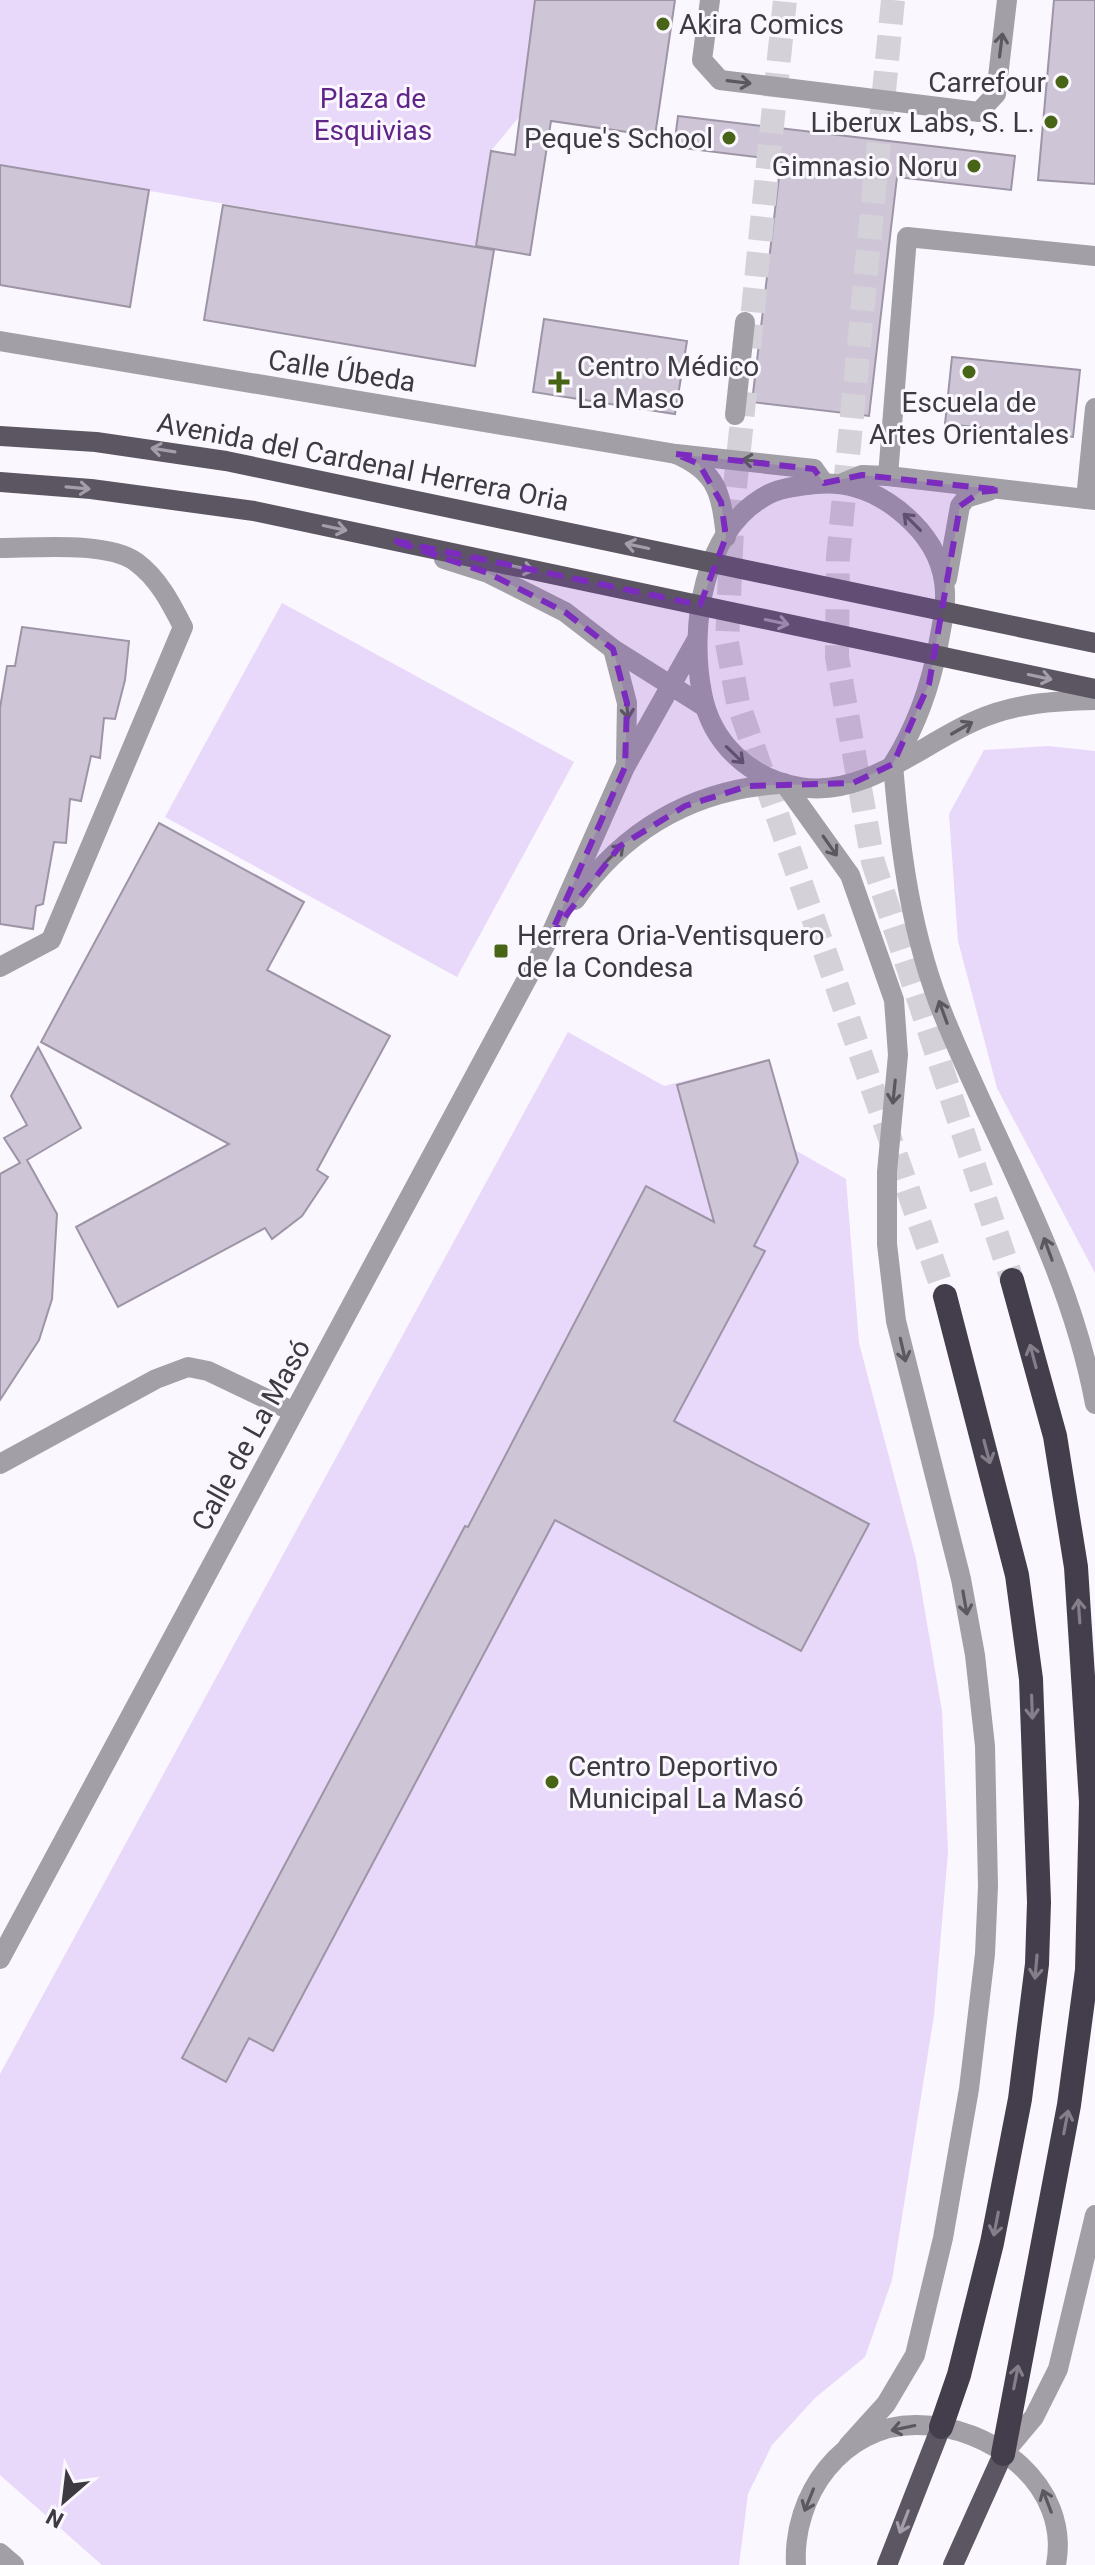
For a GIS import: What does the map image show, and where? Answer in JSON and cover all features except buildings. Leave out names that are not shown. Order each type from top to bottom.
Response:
[{"type":"highway","points":[[1003,2454],[1069,2105],[1087,1970],[1091,1802],[1076,1567],[1055,1436],[1012,1280]]},
{"type":"highway","points":[[941,2427],[959,2375],[992,2243],[1020,2099],[1037,1964],[1039,1902],[1031,1679],[1017,1575],[945,1296]]},
{"type":"main road","name":"Avenida del Cardenal Herrera Oria","points":[[0,436],[111,444],[226,461],[1095,643]]},
{"type":"main road","points":[[0,482],[91,489],[254,511],[1095,689]]},
{"type":"main road","points":[[887,2565],[941,2427]]},
{"type":"main road","points":[[953,2565],[1003,2454]]},
{"type":"street","points":[[710,0],[702,60],[720,80],[979,112],[996,94],[1007,0]]},
{"type":"street","points":[[888,476],[907,237],[1095,256]]},
{"type":"street","points":[[735,415],[745,322]]},
{"type":"street","name":"Calle Úbeda","points":[[0,341],[676,454],[814,469],[832,483]]},
{"type":"street","points":[[1095,408],[1090,500],[862,475],[772,492],[754,503],[726,537],[713,563],[700,605],[696,641],[705,707],[713,728],[737,758],[752,770],[784,783],[822,789],[873,775],[976,720],[1022,704],[1095,700]]},
{"type":"street","name":"Calle Úbeda","points":[[676,454],[699,464],[715,484],[726,537]]},
{"type":"street","points":[[832,483],[894,504],[925,535],[937,554],[945,591]]},
{"type":"street","points":[[1001,490],[980,492],[966,498],[960,506],[936,655],[920,712],[893,764],[902,864],[915,923],[944,1017],[1040,1229],[1086,1352],[1095,1404]]},
{"type":"street","points":[[391,540],[488,573],[565,612],[613,649],[705,707]]},
{"type":"street","points":[[0,548],[100,550],[134,560],[166,594],[183,627],[51,940],[0,967]]},
{"type":"street","name":"Calle de La Masó","points":[[0,1959],[550,936],[625,767],[696,641]]},
{"type":"street","name":"Calle de La Masó","points":[[613,649],[627,703],[625,767]]},
{"type":"street","points":[[784,783],[850,875],[894,1000],[898,1055],[887,1172],[887,1244],[896,1321],[961,1579],[975,1655],[986,1775],[985,1954],[969,2089],[943,2238],[915,2355],[893,2395],[824,2470],[809,2496],[795,2545],[796,2565]]},
{"type":"street","name":"Calle de La Masó","points":[[550,936],[592,877],[620,846],[648,825],[685,806],[719,794],[748,786],[784,783]]},
{"type":"street","points":[[0,1464],[156,1379],[188,1367],[208,1371],[294,1412]]},
{"type":"street","points":[[1003,2454],[1034,2417],[1058,2369],[1095,2215]]},
{"type":"street","points":[[848,2446],[913,2425],[941,2427],[1022,2464],[1048,2497],[1060,2547],[1056,2565]]},
{"type":"street","points":[[0,2553],[14,2565]]},
{"type":"highlighted area","points":[[676,454],[814,469],[824,483],[862,475],[1001,490],[980,492],[960,506],[929,684],[893,764],[853,783],[748,786],[685,806],[620,846],[550,936],[625,767],[627,703],[613,649],[565,612],[488,573],[391,540],[700,605],[726,537],[721,502],[699,464]]},
{"type":"green space","name":"Plaza de Esquivias","points":[[0,0],[535,0],[519,117],[491,151],[475,247],[0,165]]},
{"type":"green space","points":[[282,603],[574,762],[457,977],[165,817]]},
{"type":"green space","points":[[1048,746],[1095,751],[1095,1273],[997,1088],[958,941],[949,814],[984,750]]},
{"type":"green space","name":"Centro Deportivo Municipal La Masó","points":[[568,1032],[664,1086],[769,1060],[795,1150],[846,1179],[859,1343],[916,1559],[942,1711],[948,1852],[934,2015],[892,2280],[865,2357],[815,2398],[772,2445],[748,2494],[739,2565],[102,2565],[0,2475],[0,2074]]},
{"type":"tunnel","points":[[749,348],[785,0]]},
{"type":"tunnel","points":[[893,0],[838,557],[837,657],[873,862],[1012,1280]]},
{"type":"tunnel","points":[[745,392],[733,506],[727,643],[738,703],[945,1296]]},
{"type":"place","name":"Akira Comics","points":[[663,24]]},
{"type":"place","name":"Carrefour","points":[[1062,82]]},
{"type":"place","name":"Liberux Labs, S. L.","points":[[1051,122]]},
{"type":"place","name":"Peque's School","points":[[729,138]]},
{"type":"place","name":"Gimnasio Noru","points":[[974,166]]},
{"type":"place","name":"Escuela de Artes Orientales","points":[[969,372]]},
{"type":"place","name":"Centro Médico La Maso","points":[[559,382]]},
{"type":"place","name":"Herrera Oria-Ventisquero de la Condesa","points":[[501,951]]},
{"type":"place","name":"Centro Deportivo Municipal La Masó","points":[[552,1782]]}]
